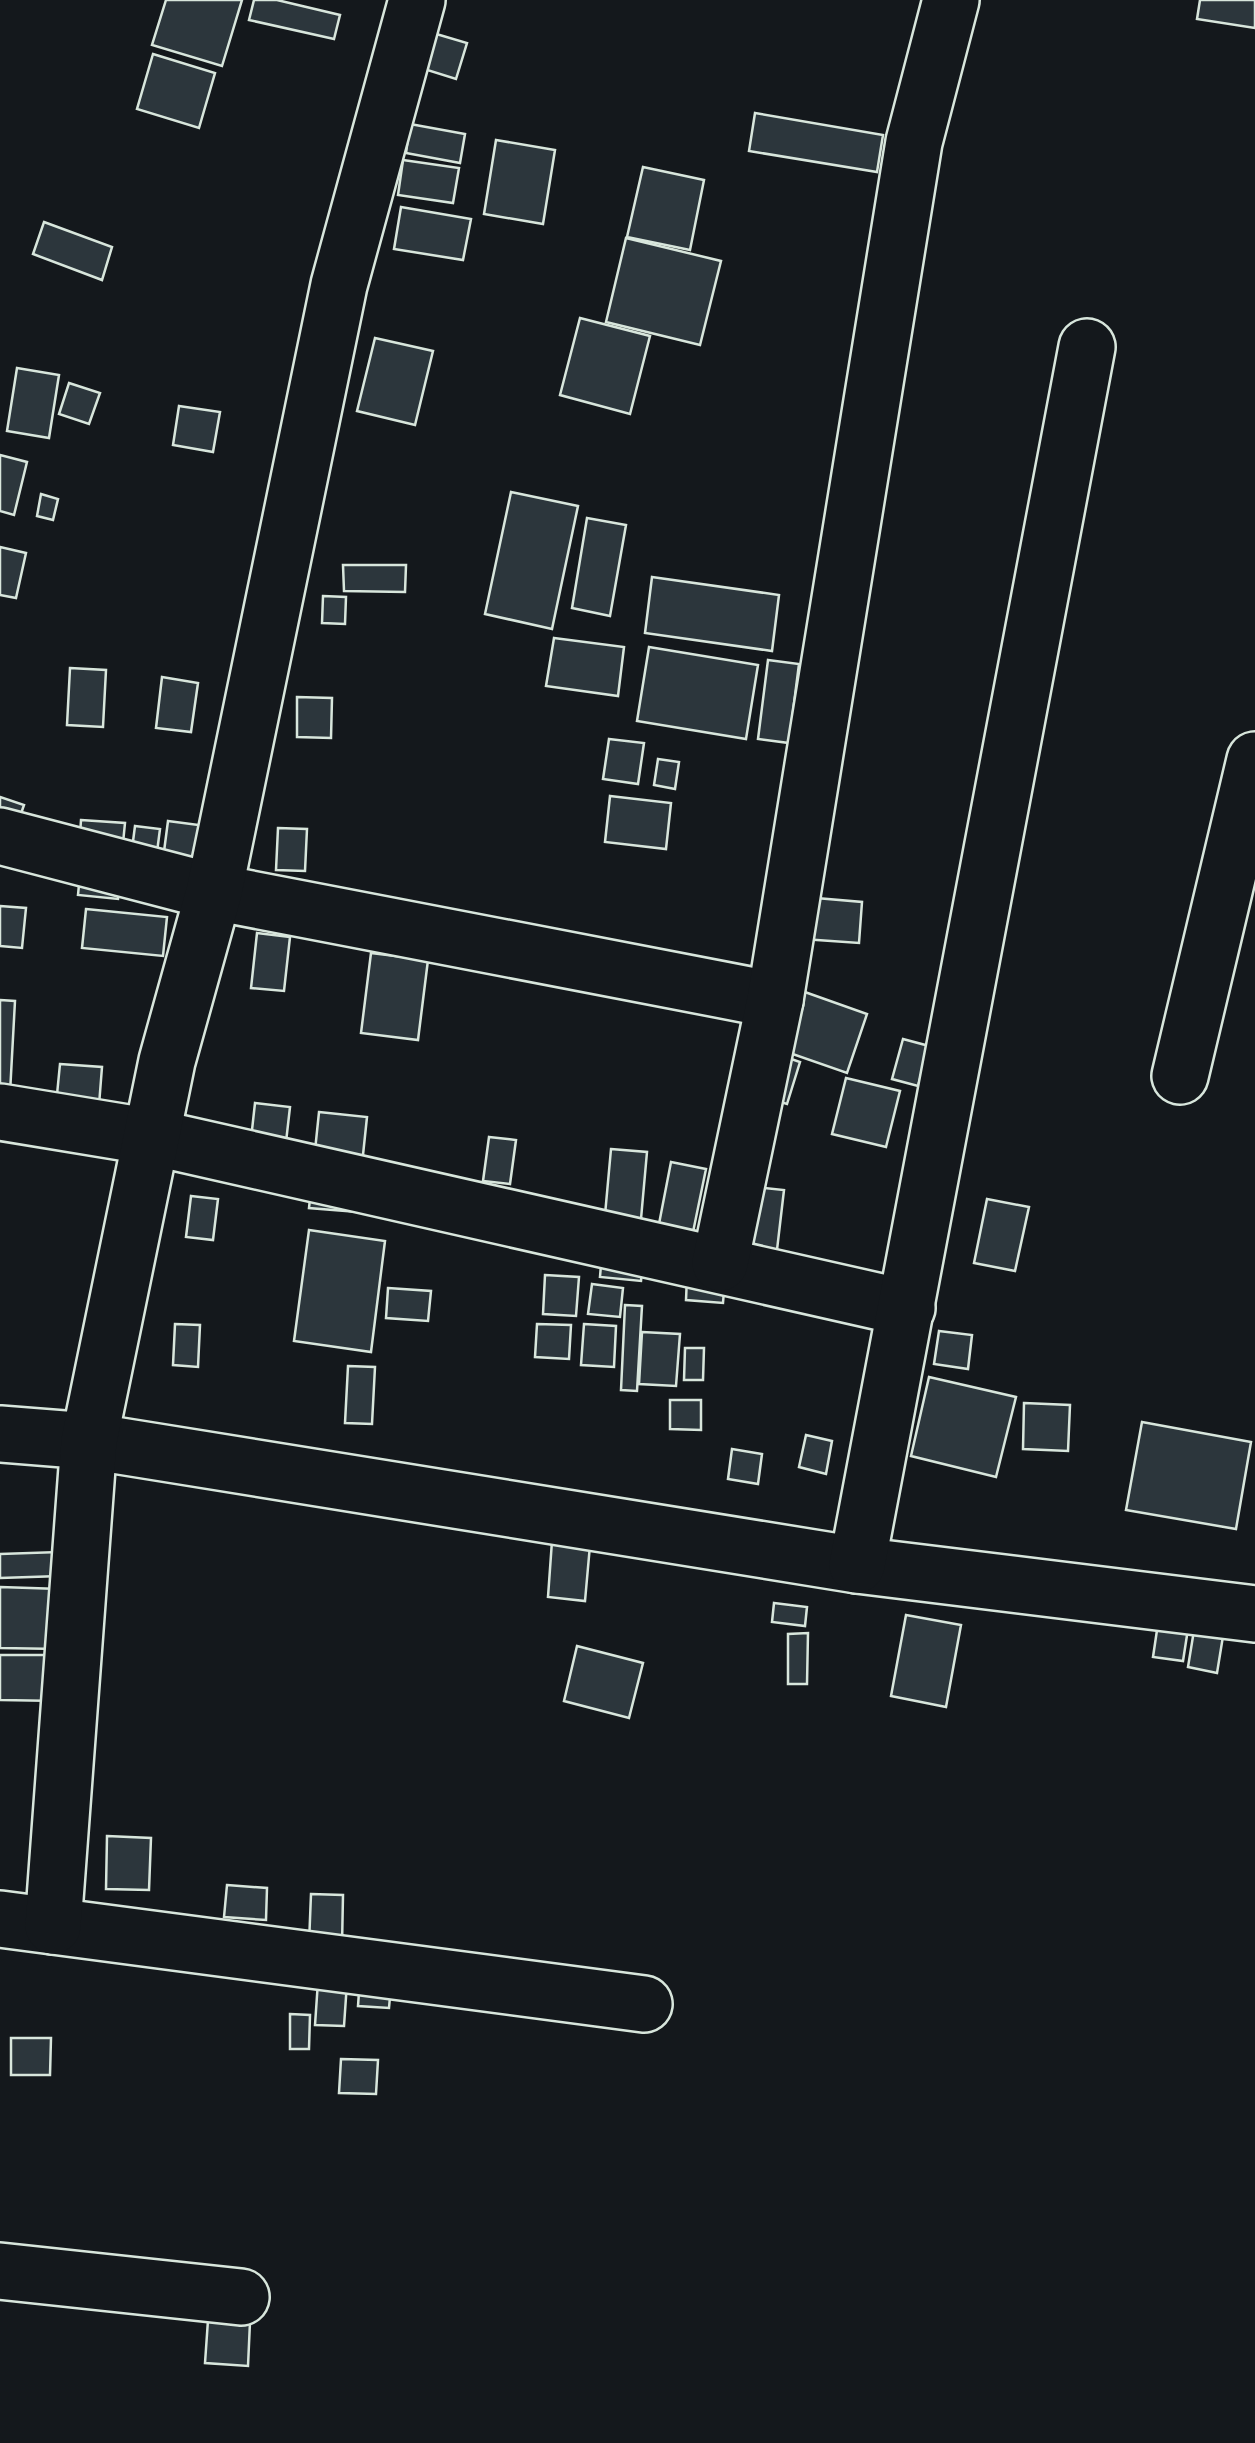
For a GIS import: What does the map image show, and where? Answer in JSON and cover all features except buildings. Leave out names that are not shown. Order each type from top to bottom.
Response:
[{"type":"street","points":[[417,0],[338,286],[214,892],[167,1061],[89,1441],[26,1922],[644,2004]]},
{"type":"street","points":[[720,1263],[775,1000],[914,142],[951,0]]},
{"type":"street","points":[[857,1565],[1087,347]]},
{"type":"street","points":[[1180,1076],[1255,760]]},
{"type":"street","points":[[0,836],[214,892],[775,1000]]},
{"type":"street","points":[[0,1112],[152,1137],[906,1308]]},
{"type":"street","points":[[0,1434],[89,1441],[857,1565],[1255,1614]]},
{"type":"street","points":[[0,2270],[241,2297]]}]
